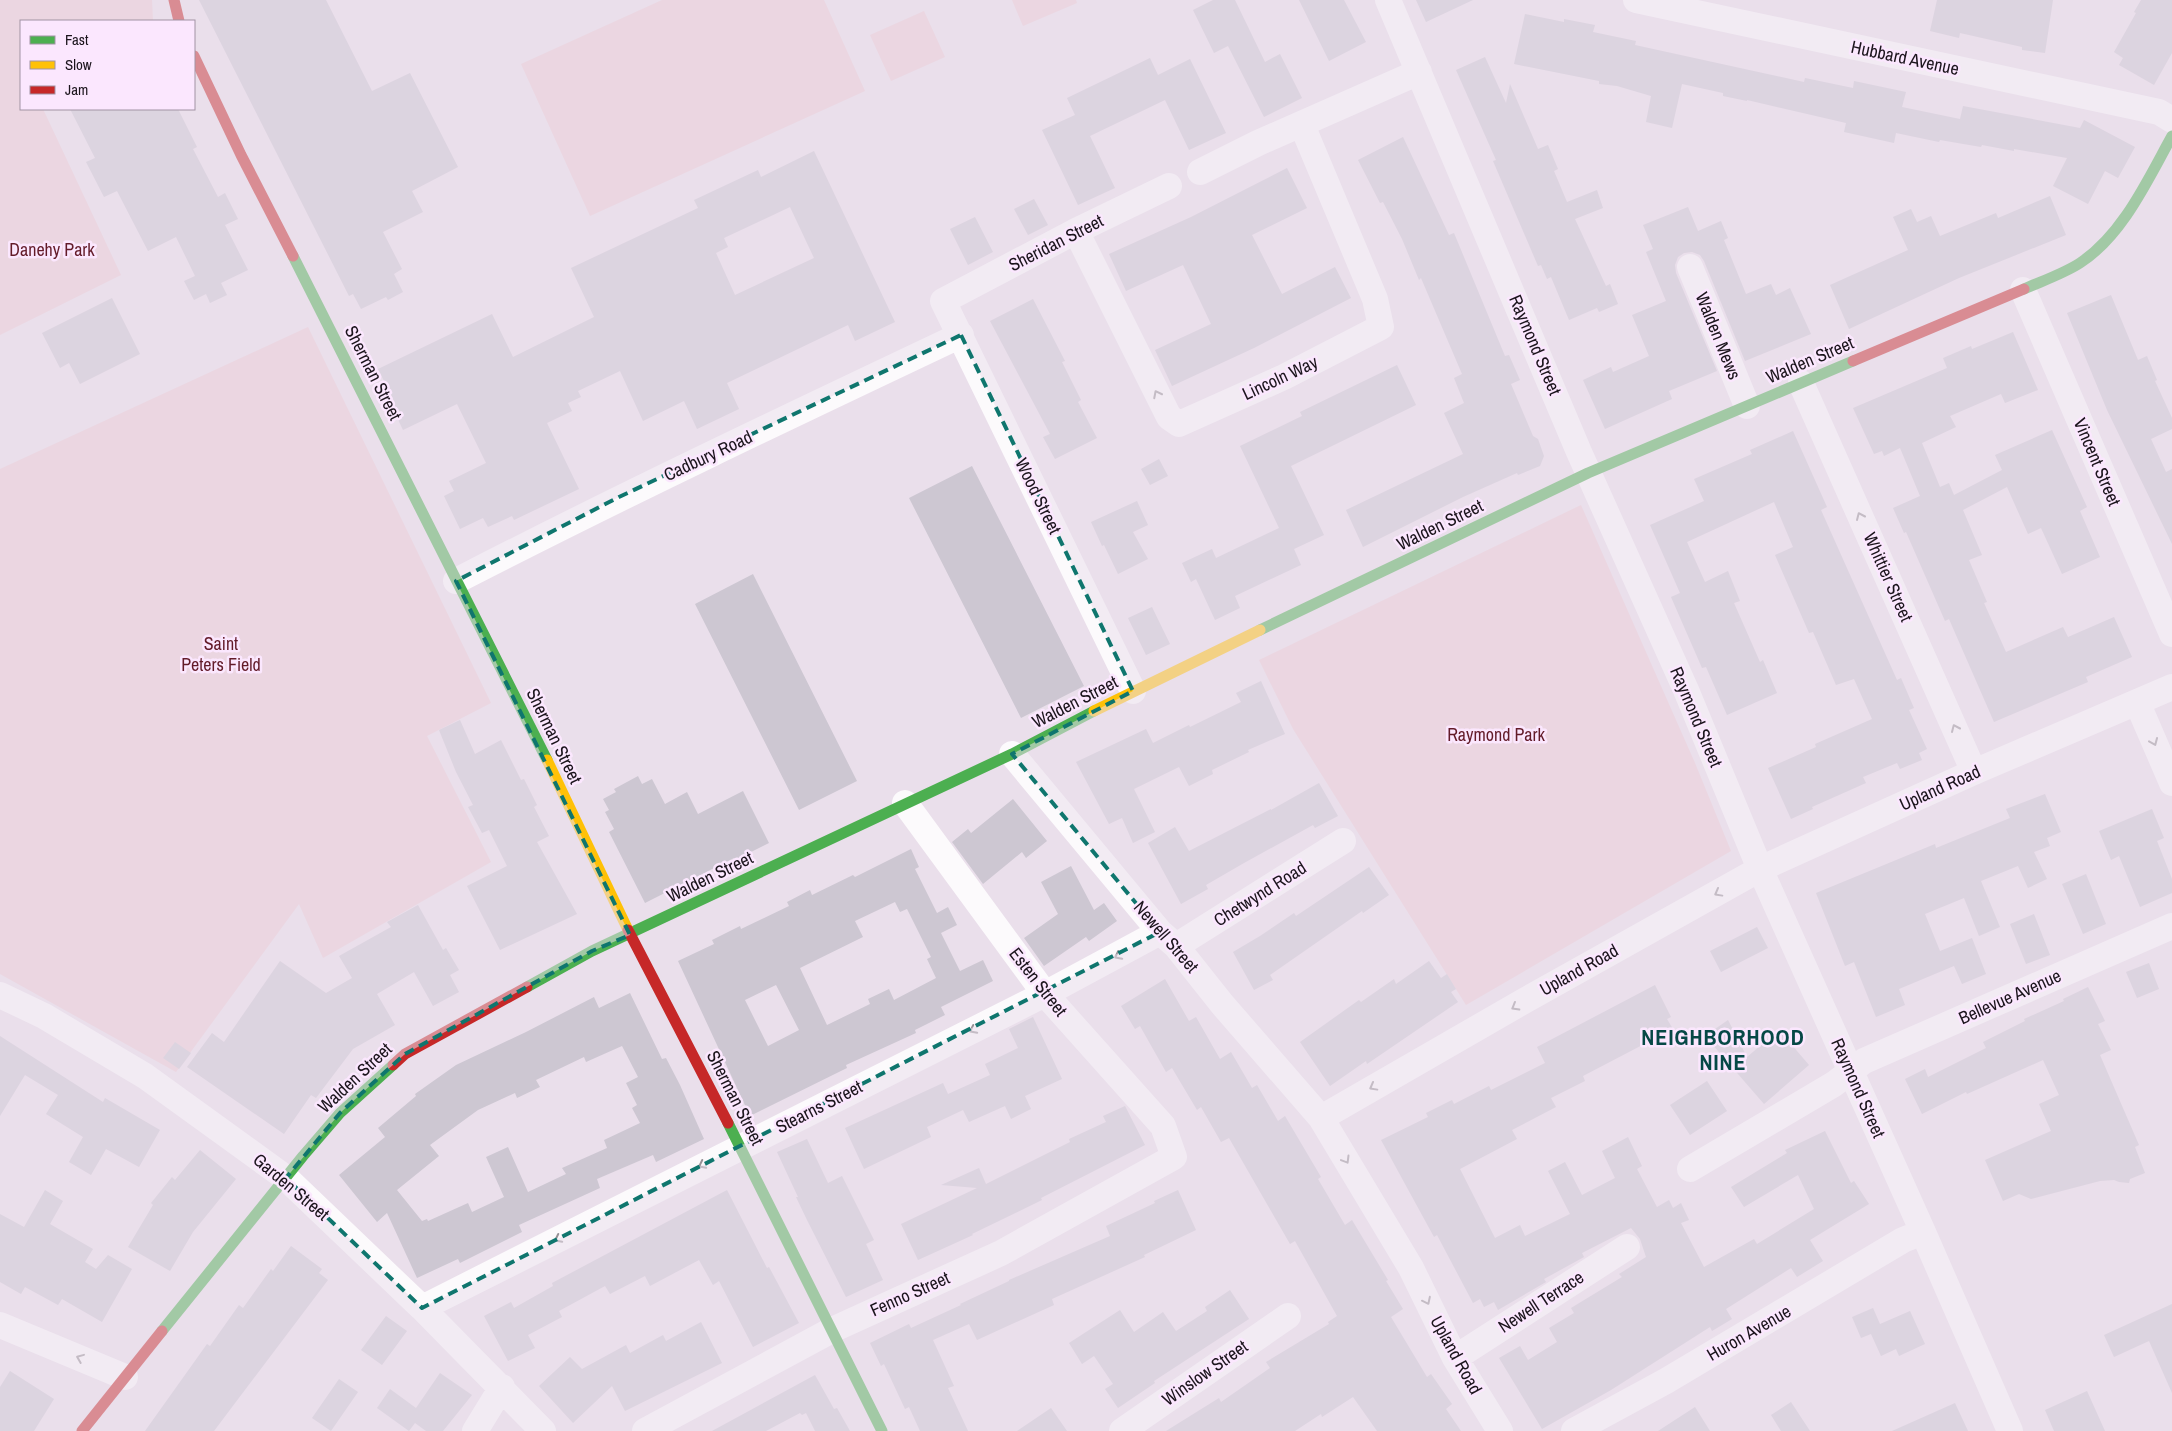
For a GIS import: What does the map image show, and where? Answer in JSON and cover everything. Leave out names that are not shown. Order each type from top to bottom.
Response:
[{"type":"street","points":[[174,0],[179,20]]},
{"type":"street","name":"Raymond Street","points":[[1388,0],[1588,473],[1686,690],[1760,869],[2010,1431]]},
{"type":"street","name":"Hubbard Avenue","points":[[1636,0],[2159,112],[2172,120]]},
{"type":"street","name":"Sherman Street","points":[[195,58],[241,155],[361,387],[456,580],[538,740],[630,935],[740,1146],[882,1431]]},
{"type":"street","points":[[1200,172],[1419,72]]},
{"type":"street","name":"Lincoln Way","points":[[1076,231],[1169,417],[1179,424],[1284,377],[1381,327],[1375,299],[1302,125]]},
{"type":"street","name":"Walden Street","points":[[82,1431],[340,1113],[405,1054],[584,955],[1012,754],[1133,691],[1588,473],[2023,290],[2083,261],[2110,236],[2131,208],[2172,136]]},
{"type":"street","name":"Sheridan Street","points":[[943,301],[1076,231],[1169,186]]},
{"type":"street","name":"Walden Mews","points":[[1690,267],[1747,406]]},
{"type":"street","name":"Vincent Street","points":[[2023,290],[2172,634]]},
{"type":"street","name":"Wood Street","points":[[943,301],[1133,691]]},
{"type":"street","name":"Cadbury Road","points":[[456,580],[619,497],[960,335]]},
{"type":"street","name":"Whittier Street","points":[[1801,382],[1974,772]]},
{"type":"street","name":"Upland Road","points":[[1500,1431],[1455,1358],[1411,1268],[1321,1118],[1524,1001],[1760,869],[1974,772],[2172,687]]},
{"type":"street","points":[[2137,702],[2172,783]]},
{"type":"street","name":"Newell Street","points":[[1012,754],[1222,1004],[1321,1118]]},
{"type":"street","name":"Esten Street","points":[[905,803],[1045,994],[1163,1126],[1174,1157]]},
{"type":"street","name":"Chetwynd Road","points":[[1168,939],[1343,842]]},
{"type":"street","name":"Bellevue Avenue","points":[[1690,1169],[1834,1084],[1864,1061],[2172,926]]},
{"type":"street","name":"Stearns Street","points":[[422,1308],[740,1146],[1045,994],[1168,939]]},
{"type":"street","name":"Garden Street","points":[[0,995],[44,1016],[145,1076],[286,1178],[422,1308],[543,1431]]},
{"type":"street","name":"Fenno Street","points":[[645,1431],[832,1330],[1001,1253],[1174,1157]]},
{"type":"street","name":"Huron Avenue","points":[[1574,1431],[1666,1382],[1903,1240],[1923,1232]]},
{"type":"street","name":"Newell Terrace","points":[[1455,1358],[1627,1247]]},
{"type":"street","name":"Winslow Street","points":[[1122,1431],[1288,1316]]},
{"type":"street","points":[[0,1325],[125,1376]]},
{"type":"street","points":[[475,1431],[502,1388]]},
{"type":"highlighted area","points":[[961,335],[1133,691],[1012,754],[1160,932],[1150,939],[422,1308],[286,1178],[340,1113],[405,1054],[592,951],[630,935],[456,581],[619,497]]},
{"type":"green space","name":"Danehy Park","points":[[0,0],[152,0],[153,20],[20,20],[20,110],[43,110],[121,275],[0,335]]},
{"type":"green space","points":[[662,0],[824,0],[865,91],[590,216],[521,64]]},
{"type":"green space","points":[[1012,0],[1076,0],[1077,3],[1023,26]]},
{"type":"green space","points":[[924,11],[945,57],[891,81],[870,35]]},
{"type":"green space","name":"Saint Peters Field","points":[[308,327],[491,703],[427,736],[491,862],[323,958],[299,904],[176,1072],[0,974],[0,469]]},
{"type":"green space","name":"Raymond Park","points":[[1581,505],[1695,763],[1731,851],[1466,1005],[1293,729],[1259,660]]},
{"type":"building","points":[[199,0],[326,0],[372,91],[410,73],[458,167],[412,191],[423,212],[383,232],[402,269],[394,274],[403,292],[388,300],[386,297],[361,309],[353,294],[349,296]]},
{"type":"building","points":[[1213,0],[1235,0],[1265,62],[1280,54],[1302,98],[1264,117],[1228,46],[1214,53],[1193,10]]},
{"type":"building","points":[[1299,0],[1344,0],[1366,42],[1329,61]]},
{"type":"building","points":[[1416,0],[1473,0],[1426,22]]},
{"type":"building","points":[[1937,0],[2053,0],[2045,53],[2022,50],[2022,47],[1960,33],[1959,38],[1930,31]]},
{"type":"building","points":[[2141,0],[2172,0],[2172,53],[2154,85],[2119,65],[2123,58],[2114,52],[2136,13],[2134,12]]},
{"type":"building","points":[[1525,14],[1564,22],[1564,19],[1595,25],[1593,32],[1636,41],[1635,45],[1804,82],[1805,78],[1853,88],[1854,81],[1906,92],[1902,107],[1960,119],[1963,106],[2080,128],[2084,120],[2135,147],[2118,178],[2105,171],[2088,204],[2053,186],[2067,158],[1982,145],[1981,147],[1940,140],[1939,142],[1896,133],[1894,143],[1844,132],[1846,123],[1723,96],[1723,93],[1682,84],[1672,128],[1646,122],[1651,96],[1617,86],[1599,84],[1599,81],[1514,64]]},
{"type":"building","points":[[1485,57],[1506,103],[1510,84],[1538,149],[1548,145],[1558,169],[1554,171],[1567,202],[1597,190],[1603,208],[1575,219],[1606,286],[1610,284],[1618,304],[1599,312],[1597,308],[1569,320],[1551,277],[1547,279],[1541,265],[1538,266],[1493,161],[1496,160],[1456,70]]},
{"type":"building","points":[[1150,58],[1158,75],[1190,59],[1226,133],[1189,150],[1165,100],[1090,136],[1115,188],[1078,205],[1042,130],[1075,115],[1067,98]]},
{"type":"building","points":[[71,110],[178,110],[197,147],[193,149],[218,197],[225,193],[238,219],[225,225],[248,270],[221,283],[227,295],[210,303],[206,294],[194,300],[184,281],[195,276],[176,237],[148,251],[117,191],[104,197],[86,162],[95,158]]},
{"type":"building","points":[[1403,137],[1449,235],[1454,233],[1505,356],[1509,355],[1520,380],[1511,384],[1533,436],[1538,439],[1544,456],[1540,466],[1518,475],[1517,473],[1463,497],[1363,547],[1346,510],[1463,454],[1444,413],[1464,403],[1454,378],[1462,374],[1421,278],[1419,280],[1402,239],[1383,202],[1380,203],[1358,160]]},
{"type":"building","points":[[814,151],[895,322],[855,341],[848,325],[727,383],[739,409],[697,429],[684,401],[643,421],[620,371],[578,391],[581,397],[568,403],[572,411],[547,423],[579,489],[514,520],[512,516],[488,527],[483,518],[460,529],[444,496],[454,491],[449,481],[486,463],[457,404],[403,430],[390,403],[394,401],[378,369],[492,314],[513,357],[594,317],[571,268],[698,208],[694,200],[758,170],[761,177]],"holes":[[[790,207],[814,258],[735,295],[716,253],[728,247],[724,238]]]},
{"type":"building","points":[[1287,168],[1307,208],[1252,235],[1282,294],[1335,267],[1351,298],[1254,348],[1172,386],[1155,350],[1211,324],[1183,265],[1126,291],[1109,254],[1191,217]]},
{"type":"building","points":[[2050,196],[2066,235],[1959,278],[1849,329],[1830,285],[1908,250],[1893,217],[1911,209],[1917,222],[1931,216],[1940,236],[1996,213],[1998,218]]},
{"type":"building","points":[[1034,199],[1048,225],[1028,235],[1014,209]]},
{"type":"building","points":[[1688,207],[1698,231],[1721,221],[1728,238],[1724,240],[1746,294],[1771,284],[1776,295],[1790,288],[1811,334],[1745,361],[1704,261],[1700,255],[1692,252],[1684,253],[1678,257],[1675,265],[1676,273],[1717,371],[1669,391],[1672,399],[1605,429],[1583,380],[1611,367],[1613,372],[1649,356],[1632,315],[1666,301],[1646,252],[1653,249],[1643,225]]},
{"type":"building","points":[[975,217],[993,252],[968,265],[950,229]]},
{"type":"building","points":[[2111,295],[2138,360],[2147,356],[2157,380],[2155,381],[2172,418],[2172,429],[2151,439],[2166,472],[2172,469],[2172,544],[2107,410],[2067,313]]},
{"type":"building","points":[[112,298],[140,354],[80,384],[69,363],[60,368],[42,333]]},
{"type":"building","points":[[1033,299],[1065,361],[1062,362],[1081,400],[1078,402],[1097,438],[1055,459],[1043,437],[1050,434],[990,321]]},
{"type":"building","points":[[2013,332],[2038,390],[2005,403],[2001,394],[1950,416],[1956,427],[1922,443],[1940,487],[1949,483],[1954,495],[2002,470],[1995,455],[2052,430],[2087,507],[2080,511],[2100,557],[2062,574],[2041,528],[2028,534],[2007,487],[1963,510],[1982,555],[1969,560],[1987,602],[1984,603],[2006,652],[2063,627],[2068,637],[2114,617],[2132,657],[2086,677],[2088,682],[1994,722],[1949,619],[1945,621],[1906,532],[1904,533],[1893,508],[1920,496],[1900,448],[1884,456],[1882,451],[1874,454],[1853,408],[1947,368],[1943,358],[1971,346],[1972,349]]},
{"type":"building","points":[[1397,365],[1416,405],[1291,466],[1324,535],[1294,549],[1301,565],[1235,596],[1240,608],[1215,620],[1196,579],[1191,582],[1182,563],[1212,549],[1216,558],[1279,528],[1240,446],[1302,416],[1300,412]]},
{"type":"building","points":[[1793,431],[1827,507],[1821,510],[1897,680],[1901,678],[1914,708],[1909,710],[1927,749],[1919,753],[1922,760],[1900,769],[1897,763],[1863,777],[1866,783],[1812,807],[1813,809],[1791,819],[1768,768],[1816,747],[1815,744],[1872,719],[1854,679],[1836,685],[1813,632],[1809,633],[1775,555],[1793,547],[1774,502],[1687,542],[1705,582],[1728,571],[1740,601],[1734,603],[1760,662],[1763,660],[1777,693],[1727,715],[1706,667],[1702,668],[1671,597],[1680,593],[1650,525],[1704,501],[1694,479],[1752,454],[1750,450]]},
{"type":"building","points":[[1159,459],[1168,476],[1150,485],[1141,469]]},
{"type":"building","points":[[972,466],[1084,686],[1021,718],[909,498]]},
{"type":"building","points":[[1137,501],[1148,525],[1133,532],[1148,559],[1118,574],[1091,522]]},
{"type":"building","points":[[753,574],[857,781],[799,810],[695,604]]},
{"type":"building","points":[[1152,607],[1170,644],[1146,655],[1128,618]]},
{"type":"building","points":[[1261,681],[1285,734],[1248,750],[1249,752],[1212,770],[1213,774],[1189,786],[1179,767],[1134,789],[1155,832],[1133,843],[1122,818],[1109,824],[1076,762],[1146,729],[1153,743],[1189,725],[1190,727],[1241,702],[1236,693]]},
{"type":"building","points":[[460,720],[475,754],[501,740],[521,780],[524,779],[537,805],[534,807],[549,836],[537,842],[577,914],[500,950],[467,886],[507,866],[489,830],[482,833],[468,807],[473,805],[456,772],[439,730]]},
{"type":"building","points":[[638,776],[642,784],[652,779],[665,804],[687,792],[698,814],[743,791],[769,843],[735,860],[734,858],[645,903],[609,832],[614,829],[605,812],[609,810],[603,799],[616,792],[614,789]]},
{"type":"building","points":[[1319,783],[1338,816],[1315,828],[1313,825],[1244,863],[1206,885],[1208,889],[1181,904],[1148,843],[1175,827],[1189,851],[1271,810]]},
{"type":"building","points":[[2045,794],[2061,832],[2047,838],[2050,846],[2034,852],[2047,879],[2028,888],[2018,866],[1981,881],[2000,927],[1979,936],[1964,898],[1925,914],[1940,951],[1972,938],[1986,974],[1962,984],[1954,966],[1899,989],[1905,1005],[1876,1017],[1854,962],[1845,966],[1816,893],[1935,844],[1936,848],[2010,818],[2006,809]]},
{"type":"building","points":[[1013,799],[1047,841],[1026,858],[1022,852],[983,884],[952,842],[968,829],[971,833]]},
{"type":"building","points":[[2152,809],[2164,838],[2157,841],[2172,879],[2172,893],[2140,907],[2119,856],[2111,860],[2099,831]]},
{"type":"building","points":[[911,849],[919,867],[915,869],[937,913],[948,907],[957,925],[941,933],[960,971],[983,960],[993,981],[941,1007],[945,1015],[915,1030],[916,1033],[846,1065],[847,1068],[750,1116],[678,961],[714,944],[712,940],[740,926],[741,929],[789,906],[787,902],[810,890],[812,895],[853,875],[855,877]],"holes":[[[895,902],[900,912],[907,909],[931,957],[927,959],[936,978],[894,1000],[889,989],[868,999],[870,1004],[827,1025],[800,968],[863,937],[855,921]],[[776,985],[799,1030],[768,1046],[745,1000]]]},
{"type":"building","points":[[1071,866],[1094,910],[1104,903],[1117,921],[1089,941],[1086,937],[1044,966],[1024,938],[1058,914],[1041,882]]},
{"type":"building","points":[[1369,867],[1389,895],[1363,913],[1362,911],[1270,975],[1273,980],[1254,990],[1233,952],[1294,913],[1296,916]]},
{"type":"building","points":[[2086,874],[2106,924],[2083,934],[2062,884]]},
{"type":"building","points":[[418,905],[443,950],[446,948],[459,970],[450,975],[459,992],[433,1006],[414,972],[377,994],[395,1025],[353,1049],[316,1098],[311,1095],[284,1134],[187,1067],[212,1033],[224,1042],[280,961],[326,993],[352,978],[339,956],[391,927],[387,922]]},
{"type":"building","points":[[2034,914],[2050,955],[2026,964],[2010,924]]},
{"type":"building","points":[[1757,927],[1768,948],[1721,972],[1710,951]]},
{"type":"building","points":[[1429,961],[1441,978],[1447,974],[1456,989],[1451,992],[1458,1002],[1367,1064],[1366,1061],[1330,1086],[1300,1042],[1359,1000],[1361,1002],[1394,979],[1396,984]]},
{"type":"building","points":[[2149,963],[2159,989],[2137,998],[2126,972]]},
{"type":"building","points":[[1165,979],[1189,1021],[1196,1017],[1220,1059],[1231,1052],[1252,1088],[1257,1085],[1278,1121],[1285,1116],[1321,1177],[1318,1179],[1345,1225],[1352,1220],[1388,1280],[1386,1281],[1403,1309],[1391,1317],[1427,1377],[1431,1374],[1452,1404],[1446,1409],[1461,1431],[1377,1431],[1353,1397],[1322,1417],[1321,1414],[1295,1431],[1166,1431],[1219,1398],[1221,1402],[1270,1368],[1266,1362],[1329,1324],[1328,1322],[1337,1316],[1295,1241],[1290,1244],[1229,1138],[1221,1142],[1201,1107],[1197,1110],[1172,1068],[1166,1072],[1140,1026],[1135,1029],[1121,1006]]},
{"type":"building","points":[[1655,985],[1671,1017],[1667,1019],[1673,1029],[1583,1076],[1585,1081],[1551,1098],[1556,1107],[1512,1130],[1517,1139],[1460,1169],[1495,1238],[1520,1225],[1525,1236],[1570,1214],[1548,1171],[1565,1162],[1582,1195],[1615,1178],[1602,1151],[1628,1137],[1642,1166],[1637,1169],[1657,1207],[1669,1200],[1673,1208],[1681,1203],[1689,1220],[1681,1223],[1704,1267],[1754,1239],[1757,1244],[1814,1209],[1798,1175],[1744,1207],[1731,1187],[1787,1153],[1785,1150],[1825,1131],[1851,1183],[1854,1181],[1869,1204],[1810,1240],[1823,1261],[1797,1277],[1791,1268],[1726,1309],[1732,1319],[1712,1331],[1710,1327],[1611,1390],[1542,1429],[1499,1358],[1520,1346],[1528,1360],[1557,1342],[1549,1328],[1574,1313],[1571,1308],[1622,1277],[1619,1274],[1646,1257],[1640,1239],[1631,1228],[1582,1253],[1584,1257],[1544,1279],[1546,1282],[1498,1310],[1494,1302],[1484,1307],[1480,1299],[1473,1303],[1437,1235],[1434,1237],[1381,1140],[1428,1117],[1426,1113],[1452,1100],[1454,1104],[1489,1086],[1491,1090],[1545,1063],[1537,1047]]},
{"type":"building","points":[[2088,987],[2105,1021],[2098,1024],[2111,1050],[2100,1055],[2139,1145],[2135,1147],[2145,1173],[2130,1179],[2129,1183],[2114,1180],[2100,1181],[2031,1199],[2019,1194],[2003,1201],[1985,1160],[2051,1131],[2039,1104],[2059,1095],[2043,1060],[1967,1094],[1966,1092],[1922,1114],[1905,1079],[1925,1069],[1928,1077],[1986,1048],[1983,1042]]},
{"type":"building","points":[[630,993],[662,1059],[666,1058],[680,1085],[704,1139],[656,1162],[653,1155],[597,1179],[600,1188],[519,1225],[522,1232],[460,1263],[458,1259],[417,1278],[387,1213],[377,1222],[339,1175],[385,1137],[378,1128],[416,1096],[415,1094],[456,1065],[594,997],[599,1008]],"holes":[[[622,1046],[638,1077],[626,1083],[637,1105],[632,1108],[640,1123],[604,1140],[607,1148],[562,1168],[566,1174],[528,1192],[508,1147],[486,1157],[504,1197],[472,1212],[468,1203],[428,1221],[427,1219],[422,1221],[397,1190],[439,1156],[430,1145],[478,1110],[515,1093],[517,1098],[540,1087],[536,1080],[584,1057],[586,1062]]]},
{"type":"building","points":[[1033,1017],[1062,1079],[1025,1096],[1031,1109],[1011,1119],[1005,1106],[969,1122],[963,1110],[927,1127],[931,1137],[864,1169],[845,1128],[943,1083],[948,1094],[990,1075],[985,1064],[1018,1048],[1009,1029]]},
{"type":"building","points":[[1728,1020],[1747,1057],[1779,1030],[1809,1065],[1764,1104],[1705,1036]]},
{"type":"building","points":[[0,1036],[103,1102],[105,1098],[160,1130],[139,1167],[106,1149],[91,1175],[69,1162],[83,1137],[46,1114],[58,1095],[25,1075],[0,1116]]},
{"type":"building","points":[[175,1042],[191,1053],[179,1069],[163,1058]]},
{"type":"building","points":[[1707,1081],[1727,1111],[1690,1135],[1670,1105]]},
{"type":"building","points":[[1125,1106],[1145,1145],[973,1235],[918,1260],[901,1224],[977,1188],[941,1185],[979,1168],[986,1184],[1070,1142],[1069,1139],[1106,1122],[1103,1116]]},
{"type":"building","points":[[807,1139],[828,1183],[842,1176],[874,1240],[866,1244],[883,1280],[846,1297],[796,1197],[798,1197],[777,1152]]},
{"type":"building","points":[[200,1150],[236,1179],[193,1232],[170,1271],[128,1247],[153,1205],[151,1203],[172,1177],[175,1180]]},
{"type":"building","points":[[45,1190],[63,1201],[50,1224],[93,1249],[85,1262],[96,1269],[108,1255],[132,1269],[102,1322],[62,1299],[58,1305],[25,1287],[21,1294],[0,1282],[0,1214],[24,1227]]},
{"type":"building","points":[[727,1190],[767,1268],[769,1267],[799,1323],[753,1347],[719,1281],[713,1285],[699,1260],[650,1286],[645,1276],[610,1294],[605,1286],[559,1311],[562,1317],[528,1335],[535,1348],[508,1361],[484,1316],[511,1302],[514,1308],[553,1286],[552,1283]]},
{"type":"building","points":[[1178,1190],[1196,1230],[1144,1255],[1145,1257],[1052,1299],[1054,1305],[977,1340],[969,1324],[933,1340],[954,1386],[948,1388],[968,1431],[920,1431],[909,1407],[905,1409],[884,1364],[881,1366],[870,1343],[909,1324],[911,1328],[1009,1280],[1110,1236],[1106,1226]]},
{"type":"building","points":[[291,1246],[322,1269],[319,1273],[328,1280],[214,1431],[145,1431],[207,1344],[210,1346],[239,1305],[243,1308],[271,1269],[273,1271]]},
{"type":"building","points":[[1230,1290],[1249,1319],[1154,1381],[1155,1383],[1118,1408],[1105,1389],[1113,1384],[1094,1356],[1082,1364],[1069,1343],[1120,1310],[1134,1332],[1163,1312],[1176,1331],[1207,1311],[1205,1307]]},
{"type":"building","points":[[2172,1304],[2172,1393],[2149,1341],[2114,1357],[2104,1335]]},
{"type":"building","points":[[1873,1308],[1880,1324],[1910,1311],[1925,1344],[1899,1356],[1896,1349],[1881,1356],[1871,1334],[1861,1338],[1852,1317]]},
{"type":"building","points":[[386,1316],[407,1331],[382,1365],[361,1350]]},
{"type":"building","points":[[701,1322],[722,1363],[625,1411],[612,1386],[573,1423],[539,1386],[570,1357],[582,1369],[626,1345],[630,1353],[663,1335],[666,1341]]},
{"type":"building","points":[[10,1371],[54,1399],[34,1431],[0,1431],[0,1387]]},
{"type":"building","points":[[440,1373],[472,1395],[443,1431],[426,1431],[415,1423],[409,1431],[377,1408],[390,1389],[416,1408]]},
{"type":"building","points":[[815,1375],[834,1409],[837,1408],[850,1431],[815,1431],[806,1413],[802,1415],[800,1413],[766,1431],[712,1431]]},
{"type":"building","points":[[339,1379],[358,1392],[331,1431],[312,1418]]},
{"type":"building","points":[[2087,1391],[2105,1431],[2054,1431],[2045,1410]]},
{"type":"building","points":[[1791,1402],[1810,1431],[1781,1431],[1771,1415]]},
{"type":"building","points":[[1955,1403],[1968,1431],[1892,1431]]},
{"type":"building","points":[[1695,1407],[1710,1431],[1658,1431]]},
{"type":"building","points":[[1051,1408],[1067,1431],[1017,1431]]},
{"type":"traffic: fast","points":[[2024,289],[2060,274],[2080,263],[2109,237],[2122,222],[2144,188],[2172,136]]},
{"type":"traffic: fast","points":[[293,256],[547,760]]},
{"type":"traffic: fast","points":[[1260,630],[1588,473],[1853,361]]},
{"type":"traffic: fast","points":[[527,987],[592,951],[1012,754],[1094,711]]},
{"type":"traffic: fast","points":[[162,1331],[340,1113],[393,1065]]},
{"type":"traffic: fast","points":[[728,1123],[882,1431]]},
{"type":"traffic: slow","points":[[1094,711],[1260,630]]},
{"type":"traffic: slow","points":[[547,760],[628,930]]},
{"type":"traffic: jam","points":[[174,0],[179,20]]},
{"type":"traffic: jam","points":[[195,58],[241,155],[293,256]]},
{"type":"traffic: jam","points":[[1853,361],[2024,289]]},
{"type":"traffic: jam","points":[[628,930],[728,1123]]},
{"type":"traffic: jam","points":[[393,1065],[405,1054],[527,987]]},
{"type":"traffic: jam","points":[[82,1431],[162,1331]]},
{"type":"district","name":"NEIGHBORHOOD NINE","points":[[1723,1050]]}]
